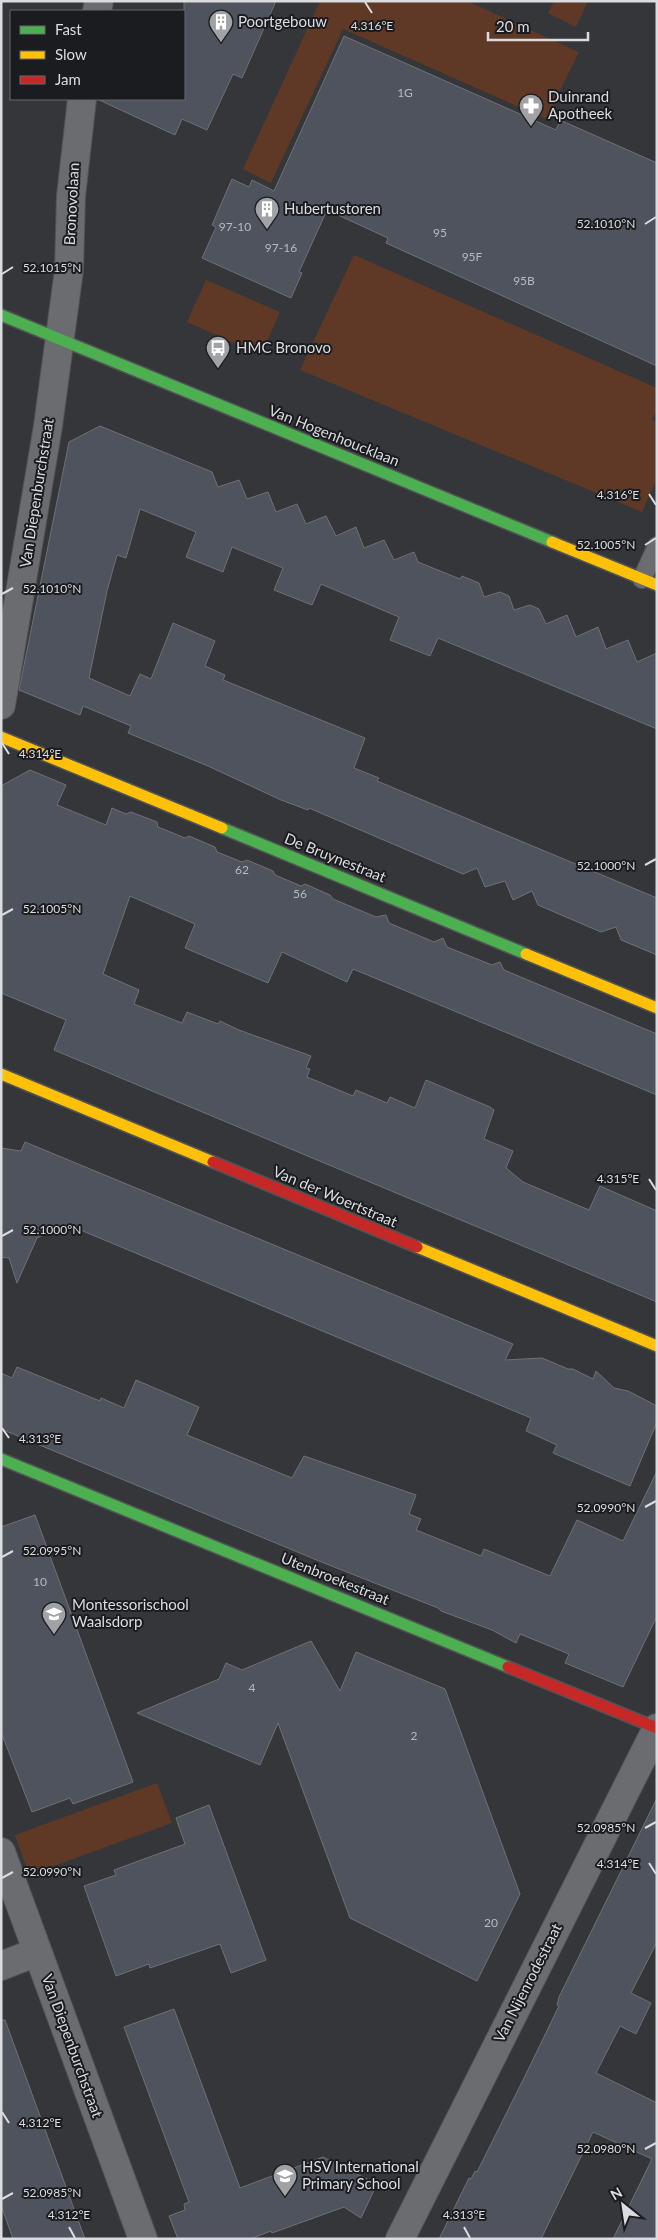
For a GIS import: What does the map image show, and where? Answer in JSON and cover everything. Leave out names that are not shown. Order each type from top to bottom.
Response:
[{"type":"street","name":"Bronovolaan","points":[[60,339],[69,270],[71,196],[82,100]]},
{"type":"street","name":"Van Hogenhoucklaan","points":[[1,315],[649,582]]},
{"type":"street","name":"Van Diepenburchstraat","points":[[1,705],[48,426],[60,339]]},
{"type":"street","name":"De Bruynestraat","points":[[1,737],[657,1008]]},
{"type":"street","name":"Van der Woertstraat","points":[[1,1074],[657,1346]]},
{"type":"street","name":"Utenbroekestraat","points":[[1,1459],[657,1728]]},
{"type":"street","name":"Van Nijenrodestraat","points":[[400,2239],[657,1728]]},
{"type":"street","name":"Van Diepenburchstraat","points":[[1,1852],[143,2239]]},
{"type":"street","points":[[1,1966],[37,1952]]},
{"type":"lane","points":[[649,582],[657,546]]},
{"type":"shaded area","points":[[320,1],[467,1],[579,52],[546,119],[343,29],[271,183],[243,169]]},
{"type":"shaded area","points":[[554,1],[588,1],[576,27],[548,13]]},
{"type":"shaded area","points":[[354,255],[657,388],[657,410],[652,420],[657,422],[657,478],[642,512],[300,370]]},
{"type":"shaded area","points":[[206,280],[280,312],[261,355],[187,322]]},
{"type":"shaded area","points":[[157,1783],[172,1823],[29,1875],[15,1835]]},
{"type":"building","name":"Poortgebouw","points":[[184,1],[276,1],[242,78],[233,74],[207,130],[182,119],[175,135],[99,100],[185,100]]},
{"type":"building","points":[[344,36],[556,130],[560,120],[657,163],[657,366],[386,243],[388,238],[327,210],[299,272],[302,273],[291,298],[202,258],[216,227],[212,225],[232,179],[249,187],[252,180],[274,191]]},
{"type":"building","points":[[100,426],[212,472],[218,487],[239,480],[247,499],[268,492],[276,512],[297,504],[306,524],[326,516],[336,536],[356,527],[364,548],[384,540],[394,560],[414,552],[418,562],[460,579],[462,576],[479,583],[484,597],[500,592],[509,596],[514,610],[530,605],[539,609],[546,624],[567,615],[576,637],[598,627],[606,649],[628,640],[637,662],[657,653],[657,729],[438,638],[430,656],[390,640],[399,617],[321,584],[312,605],[274,590],[283,568],[232,547],[223,572],[186,557],[196,532],[140,509],[126,558],[117,555],[107,591],[89,678],[130,696],[140,674],[151,679],[173,623],[215,641],[205,666],[225,675],[223,680],[365,738],[354,768],[379,778],[377,781],[657,898],[657,955],[621,940],[616,927],[601,932],[538,905],[532,891],[513,900],[505,881],[485,887],[477,868],[463,874],[309,808],[308,810],[281,800],[208,766],[128,733],[131,726],[83,706],[80,715],[19,690],[69,442]]},
{"type":"building","points":[[30,770],[66,785],[57,805],[106,825],[112,808],[126,814],[131,812],[157,822],[158,827],[185,838],[189,836],[215,847],[217,852],[242,862],[247,860],[273,871],[275,875],[301,886],[305,884],[330,895],[333,899],[376,917],[386,915],[389,923],[434,942],[443,938],[447,947],[492,965],[500,962],[504,970],[657,1034],[657,1095],[353,969],[347,982],[282,952],[268,983],[185,948],[195,924],[130,896],[103,974],[139,990],[134,1004],[182,1023],[187,1012],[218,1024],[220,1021],[239,1030],[311,1056],[306,1068],[310,1069],[307,1077],[353,1096],[356,1090],[387,1103],[390,1097],[415,1108],[426,1080],[490,1107],[494,1110],[484,1139],[513,1151],[506,1168],[523,1182],[589,1210],[600,1186],[657,1211],[657,1302],[54,1050],[66,1020],[1,993],[1,786]]},
{"type":"building","points":[[25,1142],[513,1344],[505,1360],[542,1358],[568,1369],[573,1369],[593,1379],[596,1371],[614,1388],[628,1391],[657,1406],[657,1422],[630,1486],[553,1453],[557,1445],[526,1431],[531,1418],[66,1224],[37,1238],[17,1283],[9,1258],[1,1257],[1,1148],[21,1151]]},
{"type":"building","points":[[17,1367],[100,1401],[101,1398],[124,1408],[136,1380],[199,1407],[187,1435],[292,1478],[304,1456],[416,1495],[409,1514],[421,1519],[416,1530],[481,1556],[484,1549],[550,1576],[577,1520],[623,1541],[657,1471],[657,1616],[623,1687],[565,1663],[569,1654],[520,1634],[516,1643],[492,1630],[441,1611],[438,1608],[319,1561],[1,1429],[1,1373],[12,1378]]},
{"type":"building","points":[[35,1515],[133,1782],[73,1804],[70,1798],[32,1812],[1,1732],[1,1527]]},
{"type":"building","points":[[311,1641],[340,1691],[356,1652],[445,1689],[520,1894],[477,1981],[350,1918],[278,1723],[260,1765],[137,1713],[219,1679],[226,1663],[242,1670]]},
{"type":"building","points":[[657,1798],[657,1942],[631,1993],[651,2003],[636,2034],[620,2026],[596,2073],[657,2103],[657,2239],[613,2239],[652,2159],[593,2132],[541,2239],[439,2239],[469,2178],[471,2179],[475,2171],[477,2172],[525,2076],[559,2006],[557,2005],[559,1997]]},
{"type":"building","points":[[209,1805],[266,1960],[231,1973],[220,1944],[150,1968],[149,1964],[116,1976],[84,1886],[116,1875],[114,1870],[185,1844],[176,1818]]},
{"type":"building","points":[[174,2009],[240,2188],[323,2157],[377,2184],[361,2218],[344,2207],[250,2239],[178,2239],[169,2216],[185,2210],[184,2204],[189,2202],[124,2027]]},
{"type":"building","points":[[1,2020],[5,2020],[85,2239],[13,2239],[1,2205]]},
{"type":"traffic: fast","points":[[1,315],[552,542]]},
{"type":"traffic: fast","points":[[222,828],[526,954]]},
{"type":"traffic: fast","points":[[1,1459],[508,1667]]},
{"type":"traffic: slow","points":[[552,542],[657,585]]},
{"type":"traffic: slow","points":[[1,737],[222,828]]},
{"type":"traffic: slow","points":[[526,954],[657,1008]]},
{"type":"traffic: slow","points":[[1,1074],[213,1162]]},
{"type":"traffic: slow","points":[[417,1247],[657,1346]]},
{"type":"traffic: jam","points":[[213,1162],[417,1247]]},
{"type":"traffic: jam","points":[[508,1667],[657,1728]]},
{"type":"place","name":"Poortgebouw","points":[[221,43]]},
{"type":"place","name":"Duinrand Apotheek","points":[[531,127]]},
{"type":"place","name":"Hubertustoren","points":[[267,230]]},
{"type":"place","name":"HMC Bronovo","points":[[218,369]]},
{"type":"place","name":"Montessorischool Waalsdorp","points":[[54,1635]]},
{"type":"place","name":"HSV International Primary School","points":[[285,2197]]}]
